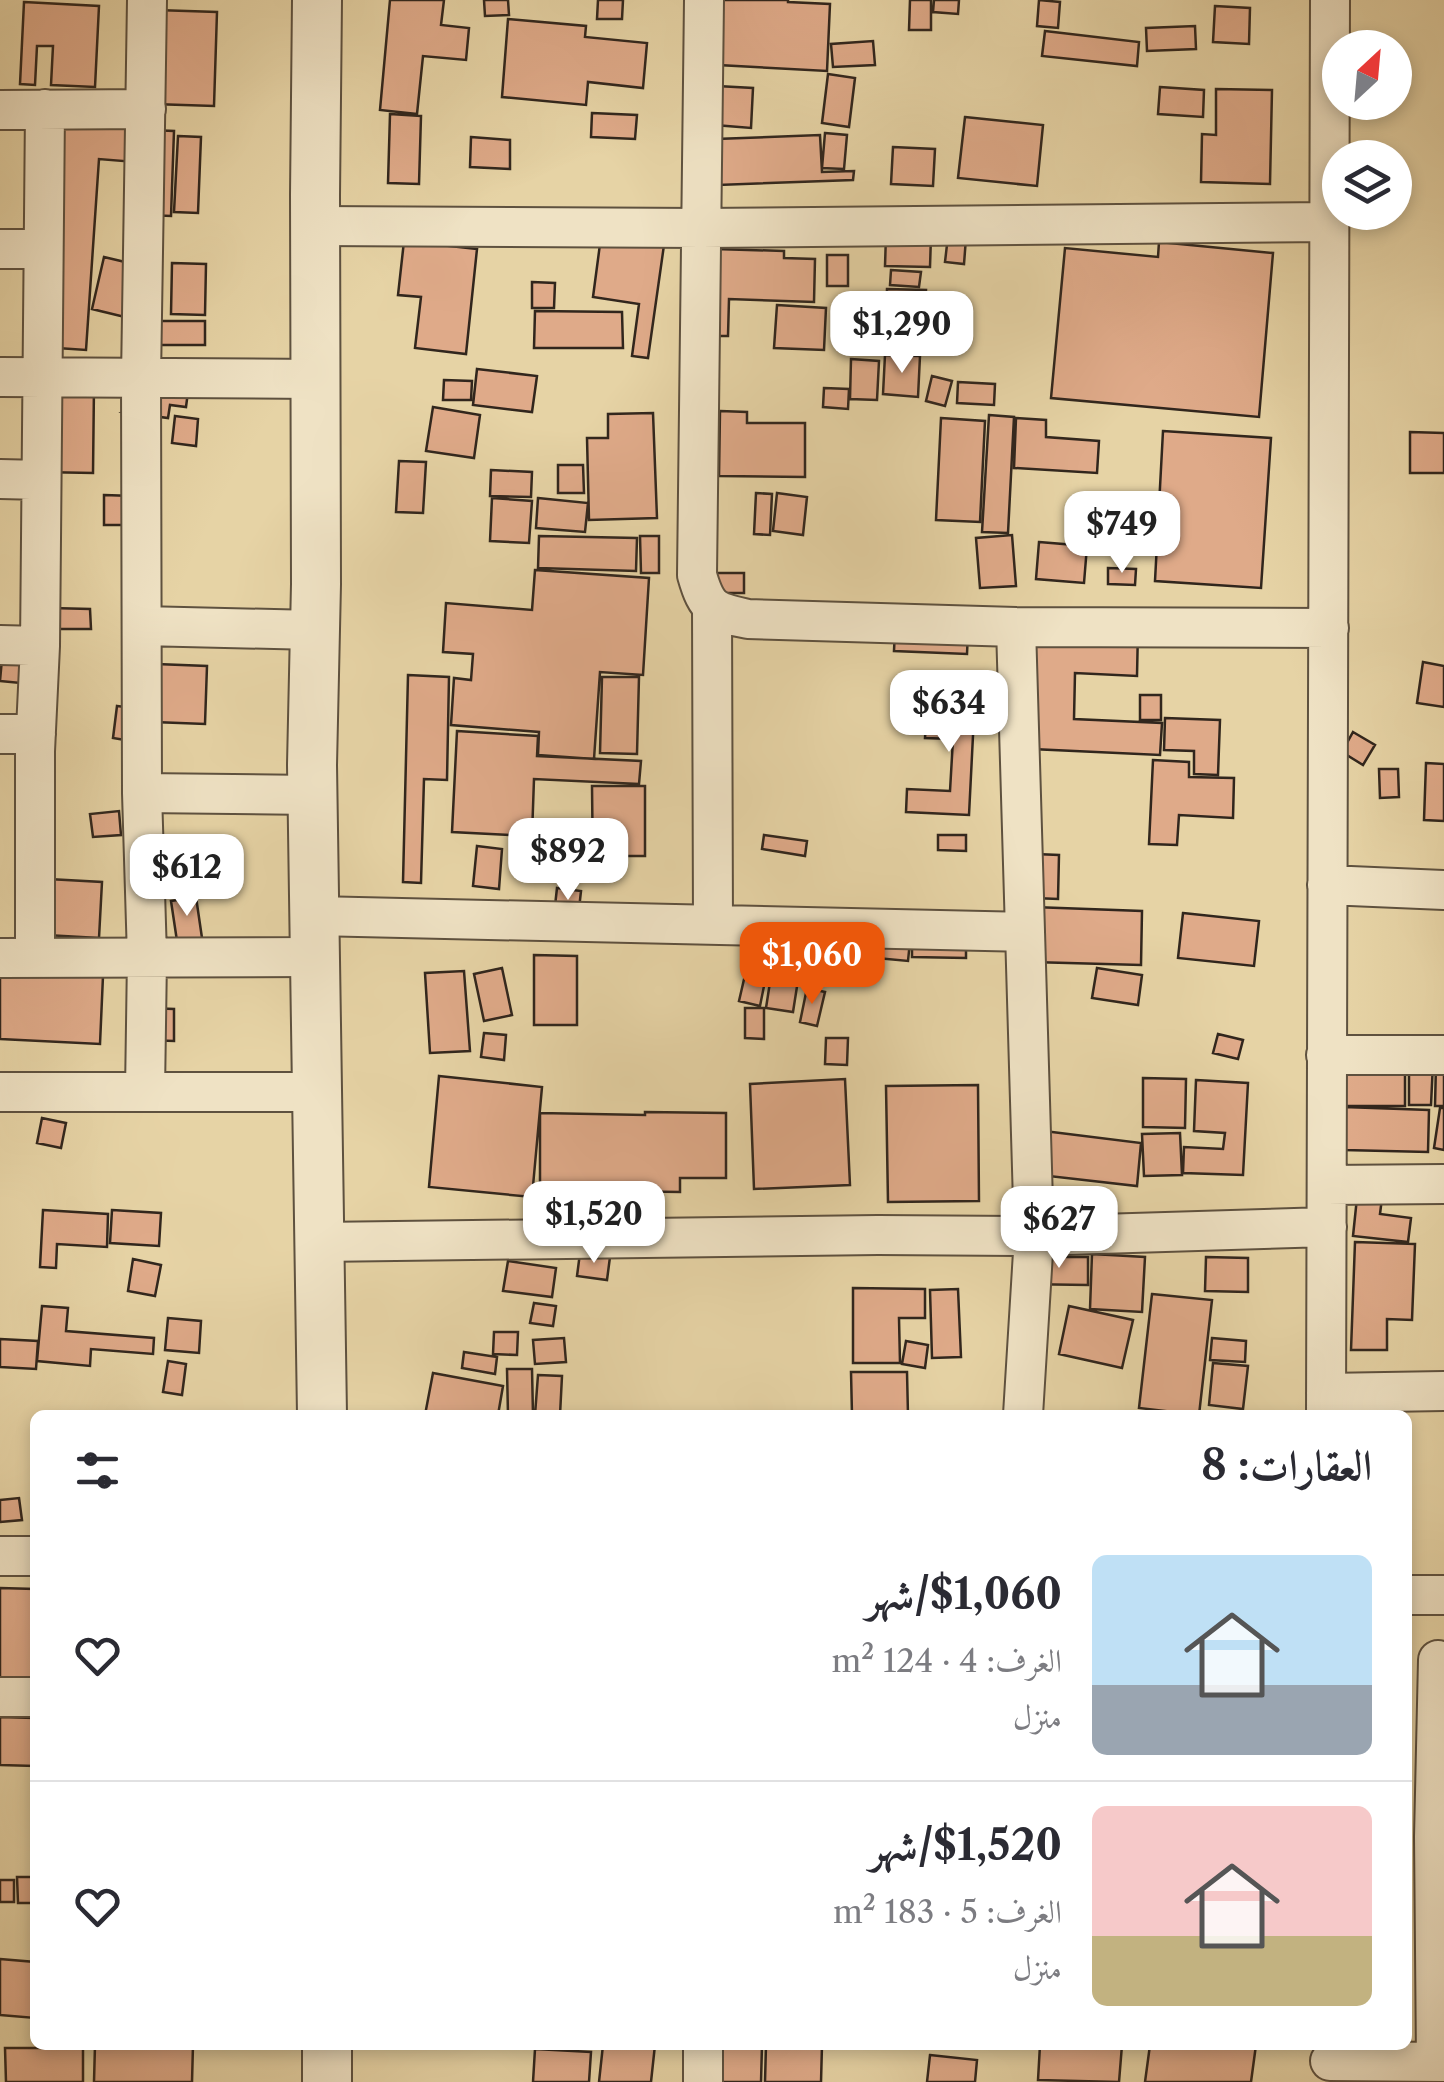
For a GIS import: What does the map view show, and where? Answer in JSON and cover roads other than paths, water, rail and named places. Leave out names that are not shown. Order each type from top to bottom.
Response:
[{"type":"street","points":[[145,1092],[141,378],[147,0]]},
{"type":"street","points":[[317,0],[313,795],[322,1410]]},
{"type":"street","points":[[704,0],[697,575],[712,608],[713,926]]},
{"type":"street","points":[[1330,0],[1330,140]]},
{"type":"street","points":[[45,109],[40,646],[18,734],[18,958],[147,958],[315,936],[713,926],[1025,932]]},
{"type":"street","points":[[0,110],[146,109]]},
{"type":"street","points":[[315,226],[702,228],[1322,222]]},
{"type":"street","points":[[1330,230],[1326,1404],[1444,1391]]},
{"type":"street","points":[[0,250],[43,248]]},
{"type":"street","points":[[0,377],[317,379]]},
{"type":"street","points":[[0,480],[41,480]]},
{"type":"street","points":[[712,608],[748,619],[1016,627],[1329,628]]},
{"type":"street","points":[[142,626],[315,630]]},
{"type":"street","points":[[1016,627],[1034,1236],[1023,1410]]},
{"type":"street","points":[[0,645],[40,646]]},
{"type":"street","points":[[142,793],[313,795]]},
{"type":"street","points":[[1327,886],[1444,890]]},
{"type":"street","points":[[1326,1055],[1444,1055]]},
{"type":"street","points":[[0,1092],[316,1092]]},
{"type":"street","points":[[1326,1185],[1444,1184]]},
{"type":"street","points":[[318,1242],[1034,1236],[1326,1227]]},
{"type":"street","points":[[0,1556],[30,1556]]},
{"type":"street","points":[[1412,1595],[1444,1595]]},
{"type":"street","points":[[1331,2063],[1440,2062],[1439,1837],[1430,1660]]},
{"type":"street","points":[[0,1697],[30,1697]]},
{"type":"street","points":[[327,2050],[327,2082]]},
{"type":"street","points":[[703,2082],[704,2050]]}]
